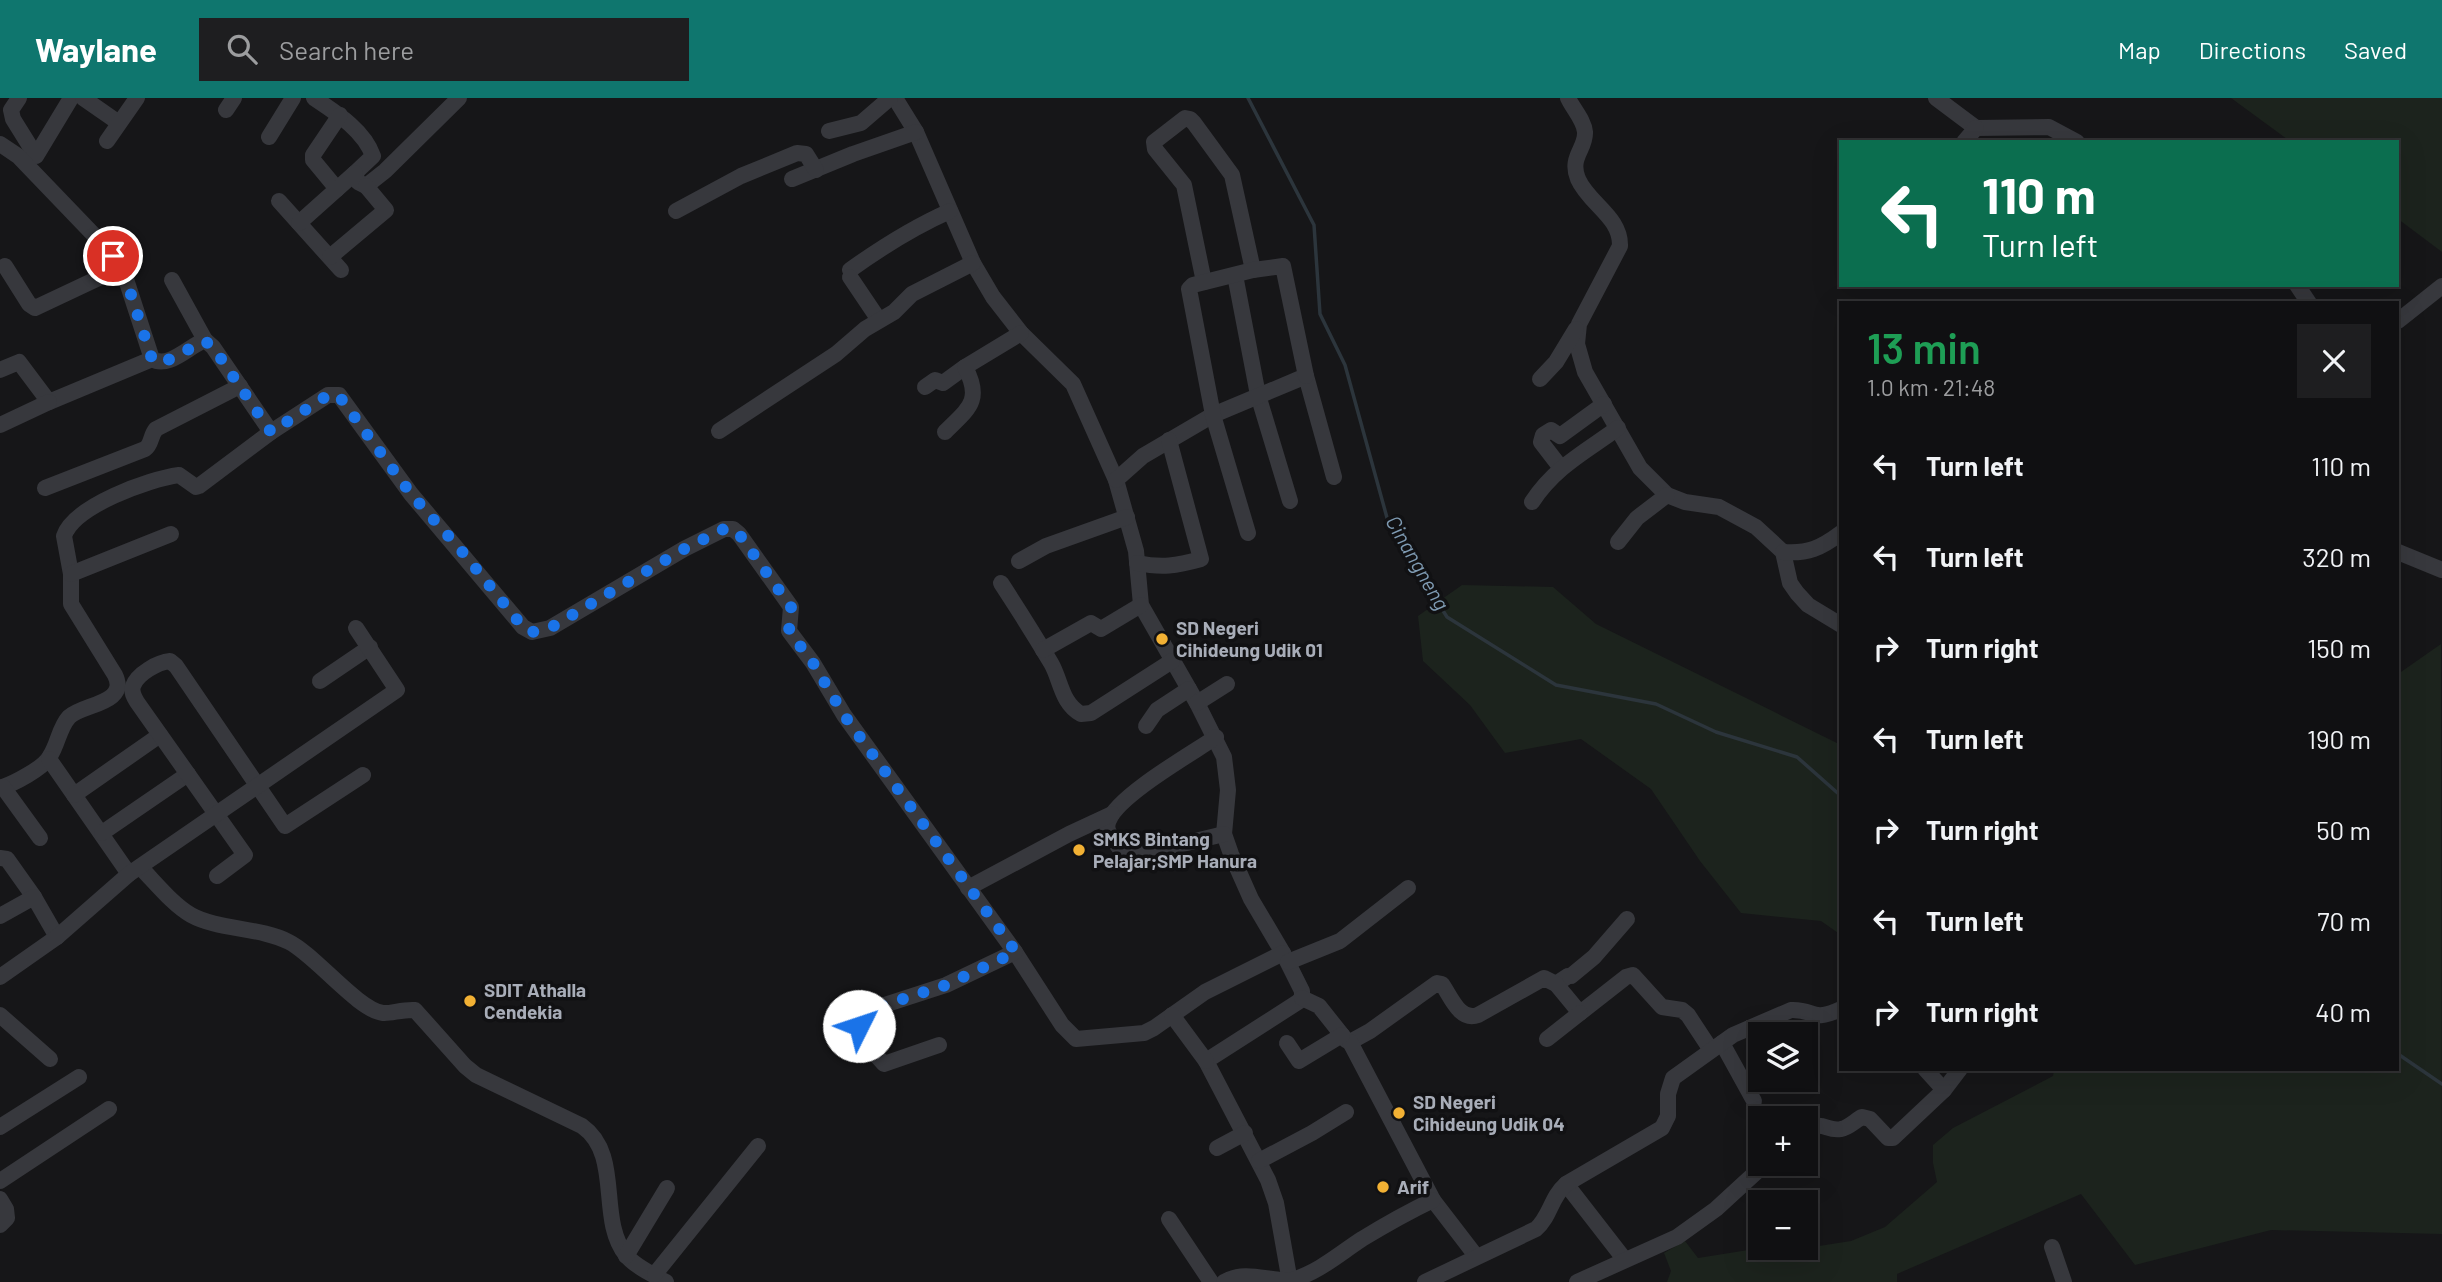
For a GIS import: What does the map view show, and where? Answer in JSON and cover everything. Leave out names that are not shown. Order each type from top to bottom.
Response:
[{"type":"street","points":[[19,98],[11,110],[13,120],[36,156],[71,98]]},
{"type":"street","points":[[83,98],[120,123]]},
{"type":"street","points":[[107,141],[137,98]]},
{"type":"street","points":[[269,136],[293,98]]},
{"type":"street","points":[[314,98],[340,115],[369,146],[373,156],[361,179]]},
{"type":"street","points":[[299,223],[337,189],[385,171],[459,98]]},
{"type":"street","points":[[829,131],[861,123],[890,98]]},
{"type":"street","points":[[895,98],[916,132],[973,263],[993,297],[1021,334],[1073,384],[1116,480],[1137,563],[1142,605],[1216,737],[1227,769],[1224,834],[1251,899],[1299,983],[1302,998]]},
{"type":"street","points":[[1541,379],[1556,362],[1579,324],[1620,246],[1615,225],[1578,178],[1576,159],[1585,136],[1568,98]]},
{"type":"street","points":[[1936,98],[1976,128],[2049,127],[2073,140]]},
{"type":"street","points":[[337,189],[313,160],[313,155],[340,115]]},
{"type":"street","points":[[1205,282],[1184,186],[1155,149],[1154,142],[1185,118],[1194,123],[1232,175],[1254,270]]},
{"type":"street","points":[[1966,140],[1976,128]]},
{"type":"street","points":[[792,179],[916,132]]},
{"type":"street","points":[[0,144],[18,156],[122,267],[152,359]]},
{"type":"street","points":[[676,211],[741,176],[797,153],[806,154],[816,170]]},
{"type":"street","points":[[330,257],[386,210],[361,179]]},
{"type":"street","points":[[279,201],[341,270]]},
{"type":"street","points":[[879,320],[850,274],[896,238],[950,211]]},
{"type":"street","points":[[719,431],[836,354],[865,329],[894,312],[912,294],[973,263]]},
{"type":"street","points":[[5,266],[29,304],[35,308],[122,267]]},
{"type":"street","points":[[1248,533],[1213,415],[1189,296],[1189,289],[1193,285],[1283,266],[1306,376],[1334,477]]},
{"type":"street","points":[[1235,275],[1258,395],[1290,501]]},
{"type":"street","points":[[172,280],[205,341],[213,347],[271,432]]},
{"type":"street","points":[[2399,320],[2442,286]]},
{"type":"street","points":[[1579,324],[1578,354],[1585,372],[1640,468],[1667,495],[1685,502],[1719,508],[1756,527],[1783,552],[1790,583],[1797,593],[1808,605],[1839,624]]},
{"type":"street","points":[[925,387],[935,380],[943,383],[1021,334]]},
{"type":"street","points":[[0,425],[152,359],[162,363],[205,341]]},
{"type":"street","points":[[0,370],[19,362],[49,402]]},
{"type":"street","points":[[946,432],[970,408],[974,400],[973,385],[965,367]]},
{"type":"street","points":[[1116,480],[1143,456],[1213,415],[1306,376]]},
{"type":"street","points":[[45,488],[145,449],[150,445],[156,429],[240,386]]},
{"type":"street","points":[[40,838],[2,788],[49,759],[61,729],[70,716],[109,699],[118,682],[71,604],[71,574],[64,536],[72,524],[87,511],[126,491],[176,475],[196,487],[199,486],[271,432],[328,395],[335,394],[411,494],[523,627],[532,632],[550,628],[684,549],[724,529],[733,529],[791,607],[789,631],[813,663],[844,715],[1016,952],[1062,1025],[1076,1039],[1144,1033],[1205,992],[1285,958],[1340,941],[1408,888]]},
{"type":"street","points":[[1561,468],[1541,442],[1543,435],[1551,430],[1560,436],[1604,404]]},
{"type":"street","points":[[1532,502],[1545,482],[1561,468],[1618,428]]},
{"type":"street","points":[[1137,563],[1159,567],[1201,559],[1169,440]]},
{"type":"street","points":[[1618,542],[1637,519],[1667,495]]},
{"type":"street","points":[[1019,561],[1046,546],[1127,517]]},
{"type":"street","points":[[71,574],[171,534]]},
{"type":"street","points":[[1783,552],[1814,551],[1839,534]]},
{"type":"street","points":[[2399,552],[2442,570]]},
{"type":"street","points":[[1002,583],[1053,667],[1060,689],[1076,712],[1086,715],[1172,661]]},
{"type":"street","points":[[1043,650],[1091,623],[1101,629],[1142,605]]},
{"type":"street","points":[[0,977],[57,937],[134,871],[397,690],[356,628]]},
{"type":"street","points":[[320,681],[370,646]]},
{"type":"street","points":[[217,876],[245,855],[133,693],[134,684],[161,662],[170,661],[176,666],[285,826],[363,775]]},
{"type":"street","points":[[1146,726],[1157,710],[1227,684]]},
{"type":"street","points":[[74,795],[160,735]]},
{"type":"street","points":[[1216,737],[1129,796],[1112,814],[1107,831],[1123,852],[1133,856],[1224,834]]},
{"type":"street","points":[[49,759],[102,833],[134,871],[181,909],[194,917],[271,935],[294,945],[374,1010],[384,1014],[401,1009],[415,1010],[465,1066],[484,1080],[582,1125],[593,1133],[604,1158],[616,1237],[626,1255],[661,1278],[758,1146]]},
{"type":"street","points":[[102,833],[188,774]]},
{"type":"street","points":[[968,888],[1112,814]]},
{"type":"street","points":[[0,858],[7,859],[34,897],[57,937]]},
{"type":"street","points":[[0,916],[34,897]]},
{"type":"street","points":[[1556,985],[1594,957],[1627,919]]},
{"type":"street","points":[[939,1045],[884,1064],[875,1054],[858,1019],[875,1008],[946,985],[1016,952]]},
{"type":"street","points":[[1547,1039],[1633,975],[1662,1007],[1682,1010],[1688,1015],[1716,1047],[1754,1101]]},
{"type":"street","points":[[1287,1043],[1300,1061],[1346,1038],[1370,1031],[1437,983],[1443,984],[1462,1014],[1469,1017],[1478,1015],[1544,978],[1556,985],[1580,1013]]},
{"type":"street","points":[[1302,998],[1319,1006],[1346,1038],[1433,1200],[1476,1256]]},
{"type":"street","points":[[1206,1060],[1302,998]]},
{"type":"street","points":[[1425,1282],[1536,1229],[1566,1184],[1662,1128],[1668,1116],[1668,1094],[1673,1079],[1716,1047],[1750,1026],[1791,1010],[1800,1010],[1819,1017],[1839,1010]]},
{"type":"street","points":[[1172,1015],[1206,1060],[1259,1161],[1276,1202],[1290,1282]]},
{"type":"street","points":[[0,1016],[50,1059]]},
{"type":"street","points":[[1927,1071],[1944,1090]]},
{"type":"street","points":[[1818,1126],[1844,1128],[1863,1117],[1870,1119],[1888,1138],[1893,1138],[1944,1090],[1958,1071]]},
{"type":"street","points":[[0,1127],[79,1077]]},
{"type":"street","points":[[0,1181],[109,1109]]},
{"type":"street","points":[[1259,1161],[1346,1112]]},
{"type":"street","points":[[1217,1148],[1245,1133]]},
{"type":"street","points":[[1577,1282],[1625,1259],[1664,1245],[1703,1220],[1752,1176]]},
{"type":"street","points":[[1566,1184],[1625,1259]]},
{"type":"street","points":[[626,1255],[667,1188]]},
{"type":"street","points":[[0,1199],[7,1218],[0,1225]]},
{"type":"street","points":[[1224,1282],[1234,1277],[1246,1276],[1290,1282],[1322,1267],[1360,1241],[1433,1200]]},
{"type":"street","points":[[1169,1219],[1211,1282]]},
{"type":"street","points":[[2052,1247],[2064,1282]]},
{"type":"shaded area","points":[[2231,98],[2442,98],[2442,252],[2399,220],[2399,140],[2288,140]]},
{"type":"shaded area","points":[[1462,585],[1553,587],[1596,624],[1839,744],[1839,934],[1821,921],[1741,913],[1700,861],[1651,789],[1581,739],[1505,753],[1470,705],[1423,661],[1418,616]]},
{"type":"shaded area","points":[[2441,644],[2442,1234],[2271,1230],[2135,1265],[2081,1194],[1897,1274],[1897,1282],[1667,1282],[1671,1271],[1664,1253],[1685,1241],[1698,1258],[1748,1250],[1748,1260],[1818,1260],[1818,1246],[1851,1241],[1885,1227],[1937,1182],[1933,1145],[1953,1128],[2053,1076],[2054,1071],[2399,1071],[2399,673]]},
{"type":"waterway","name":"Cinangneng","points":[[1248,98],[1314,225],[1320,314],[1345,365],[1389,525],[1447,617],[1556,685],[1656,704],[1716,732],[1797,757],[1839,794]]},
{"type":"waterway","name":"Cinangneng","points":[[2399,1055],[2442,1084]]},
{"type":"place","name":"SD Negeri Cihideung Udik 01","points":[[1162,639]]},
{"type":"place","name":"SMKS Bintang Pelajar;SMP Hanura","points":[[1079,850]]},
{"type":"place","name":"SDIT Athalla Cendekia","points":[[470,1001]]},
{"type":"place","name":"SD Negeri Cihideung Udik 04","points":[[1399,1113]]},
{"type":"place","name":"Arif","points":[[1383,1187]]},
{"type":"route","points":[[113,256],[122,267],[152,359],[162,363],[202,341],[209,343],[271,432],[328,395],[339,396],[411,494],[523,627],[532,632],[550,628],[605,593],[724,529],[733,529],[739,534],[784,594],[791,607],[789,631],[813,663],[844,715],[1016,952],[946,985],[875,1008],[861,1015],[858,1019],[859,1026]]}]
